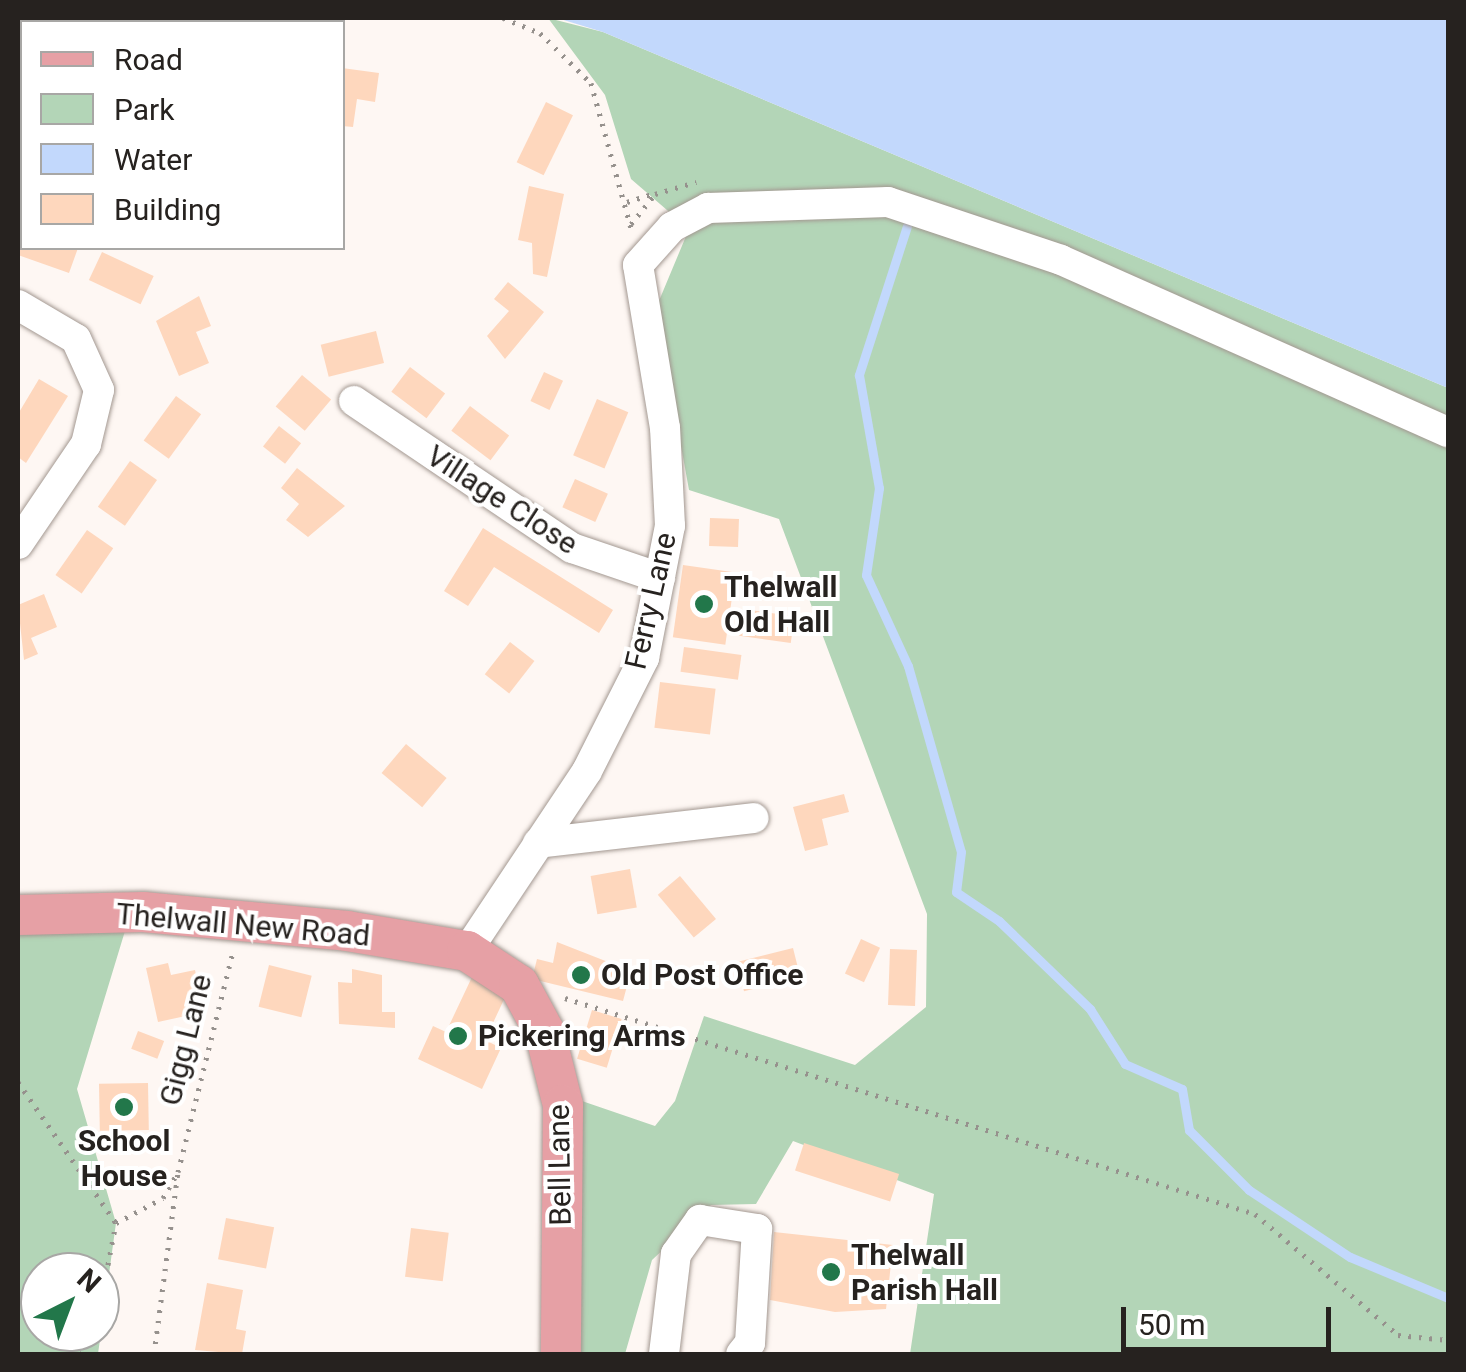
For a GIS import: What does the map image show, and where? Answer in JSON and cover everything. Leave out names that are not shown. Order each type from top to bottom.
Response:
[{"type":"main road","name":"Thelwall New Road","points":[[18,915],[143,912],[246,921],[467,952]]},
{"type":"main road","name":"Bell Lane","points":[[467,952],[519,985],[545,1033],[562,1105],[560,1354]]},
{"type":"street","points":[[638,265],[672,226],[708,208],[888,202],[1061,260],[1448,432]]},
{"type":"street","name":"Ferry Lane","points":[[467,952],[586,771],[644,658],[670,526],[666,428],[638,265]]},
{"type":"street","points":[[18,304],[76,339],[99,390],[86,444],[18,544]]},
{"type":"street","name":"Village Close","points":[[354,402],[572,548],[660,578]]},
{"type":"street","points":[[538,843],[754,818]]},
{"type":"street","points":[[664,1354],[676,1254],[700,1220],[757,1229],[750,1343],[740,1354]]},
{"type":"path","points":[[503,18],[540,33],[591,83],[626,202],[638,265]]},
{"type":"path","points":[[626,202],[672,188],[655,194],[631,224]]},
{"type":"path","name":"Gigg Lane","points":[[154,1354],[178,1172],[228,962],[246,921]]},
{"type":"path","points":[[519,985],[1256,1214],[1398,1335],[1448,1340]]},
{"type":"path","points":[[18,1082],[116,1223],[111,1252]]},
{"type":"path","name":"Gigg Lane","points":[[116,1223],[163,1198],[178,1172]]},
{"type":"green space","points":[[548,18],[603,32],[1448,388],[1448,1354],[910,1354],[934,1194],[793,1141],[756,1204],[711,1205],[652,1260],[625,1354],[580,1354],[579,1100],[655,1126],[675,1101],[704,1016],[855,1065],[926,1007],[927,914],[779,519],[689,490],[656,308],[689,229],[631,179],[605,95]]},
{"type":"green space","points":[[125,931],[77,1089],[116,1223],[112,1252],[20,1252],[20,1352],[98,1354],[18,1354],[18,935]]},
{"type":"water","points":[[557,18],[1448,18],[1448,388],[603,32]]},
{"type":"building","points":[[255,18],[310,18],[310,20]]},
{"type":"building","points":[[345,68],[379,73],[375,102],[357,99],[353,127],[345,126]]},
{"type":"building","points":[[546,102],[573,115],[544,175],[517,162]]},
{"type":"building","points":[[529,186],[564,194],[547,277],[533,274],[532,243],[518,240]]},
{"type":"building","points":[[20,246],[20,250],[77,250],[69,273],[18,255]]},
{"type":"building","points":[[102,252],[154,276],[141,304],[89,280]]},
{"type":"building","points":[[508,282],[544,312],[505,359],[487,336],[509,311],[494,299]]},
{"type":"building","points":[[199,296],[211,326],[196,332],[209,363],[179,376],[156,321]]},
{"type":"building","points":[[376,331],[384,363],[329,377],[321,345]]},
{"type":"building","points":[[410,367],[445,393],[426,418],[391,392]]},
{"type":"building","points":[[544,372],[563,381],[550,410],[530,401]]},
{"type":"building","points":[[302,375],[331,399],[305,431],[276,406]]},
{"type":"building","points":[[39,379],[68,396],[26,463],[18,457],[18,414]]},
{"type":"building","points":[[176,396],[201,414],[169,459],[144,440]]},
{"type":"building","points":[[597,399],[628,412],[604,468],[573,455]]},
{"type":"building","points":[[470,406],[509,435],[490,460],[451,431]]},
{"type":"building","points":[[279,426],[301,443],[285,464],[263,446]]},
{"type":"building","points":[[130,461],[157,480],[125,526],[98,507]]},
{"type":"building","points":[[297,468],[345,506],[308,537],[286,520],[299,504],[281,488]]},
{"type":"building","points":[[575,479],[608,494],[595,522],[562,507]]},
{"type":"building","points":[[710,518],[739,519],[738,547],[709,546]]},
{"type":"building","points":[[483,528],[613,610],[599,633],[494,567],[468,606],[444,591]]},
{"type":"building","points":[[87,530],[113,548],[82,593],[55,575]]},
{"type":"building","name":"Thelwall Old Hall","points":[[683,565],[735,572],[725,645],[673,637]]},
{"type":"building","points":[[44,594],[57,627],[31,638],[38,654],[24,660],[18,605]]},
{"type":"building","points":[[743,609],[794,616],[791,643],[739,636]]},
{"type":"building","points":[[510,642],[534,661],[509,693],[485,674]]},
{"type":"building","points":[[684,647],[741,655],[738,680],[681,672]]},
{"type":"building","points":[[660,682],[716,689],[710,734],[654,728]]},
{"type":"building","points":[[406,744],[447,778],[422,807],[382,773]]},
{"type":"building","points":[[844,794],[849,812],[822,819],[828,845],[805,851],[793,807]]},
{"type":"building","points":[[630,869],[637,907],[597,914],[591,876]]},
{"type":"building","points":[[680,876],[716,919],[694,938],[658,895]]},
{"type":"building","points":[[861,939],[880,948],[864,982],[845,973]]},
{"type":"building","name":"Old Post Office","points":[[557,942],[631,971],[623,1001],[532,979],[537,959],[553,963]]},
{"type":"building","points":[[793,948],[800,977],[744,991],[737,962]]},
{"type":"building","points":[[890,949],[917,950],[915,1006],[888,1005]]},
{"type":"building","points":[[168,963],[171,975],[195,970],[204,1012],[158,1022],[146,968]]},
{"type":"building","points":[[269,965],[312,976],[301,1017],[259,1007]]},
{"type":"building","points":[[352,969],[382,975],[382,1012],[395,1012],[395,1028],[339,1024],[338,982],[352,983]]},
{"type":"building","name":"Pickering Arms","points":[[472,977],[507,993],[485,1040],[501,1048],[482,1089],[418,1059],[433,1026],[446,1032]]},
{"type":"building","points":[[592,1010],[622,1019],[607,1068],[577,1059]]},
{"type":"building","points":[[138,1031],[164,1041],[157,1059],[131,1049]]},
{"type":"building","name":"School House","points":[[148,1083],[149,1130],[100,1131],[99,1084]]},
{"type":"building","points":[[804,1143],[899,1174],[890,1201],[795,1171]]},
{"type":"building","points":[[226,1218],[274,1227],[266,1269],[218,1259]]},
{"type":"building","points":[[411,1228],[449,1233],[443,1281],[405,1277]]},
{"type":"building","name":"Thelwall Parish Hall","points":[[774,1232],[893,1245],[886,1309],[835,1312],[770,1300]]},
{"type":"building","points":[[207,1283],[243,1290],[236,1329],[246,1331],[242,1354],[195,1350]]},
{"type":"waterway","points":[[907,226],[859,375],[879,488],[866,575],[908,666],[961,852],[956,892],[999,921],[1090,1009],[1125,1064],[1182,1089],[1189,1130],[1249,1190],[1350,1257],[1448,1298]]},
{"type":"place","name":"Thelwall Old Hall","points":[[704,604]]},
{"type":"place","name":"Old Post Office","points":[[581,975]]},
{"type":"place","name":"Pickering Arms","points":[[458,1036]]},
{"type":"place","name":"School House","points":[[124,1107]]},
{"type":"place","name":"Thelwall Parish Hall","points":[[831,1272]]}]
